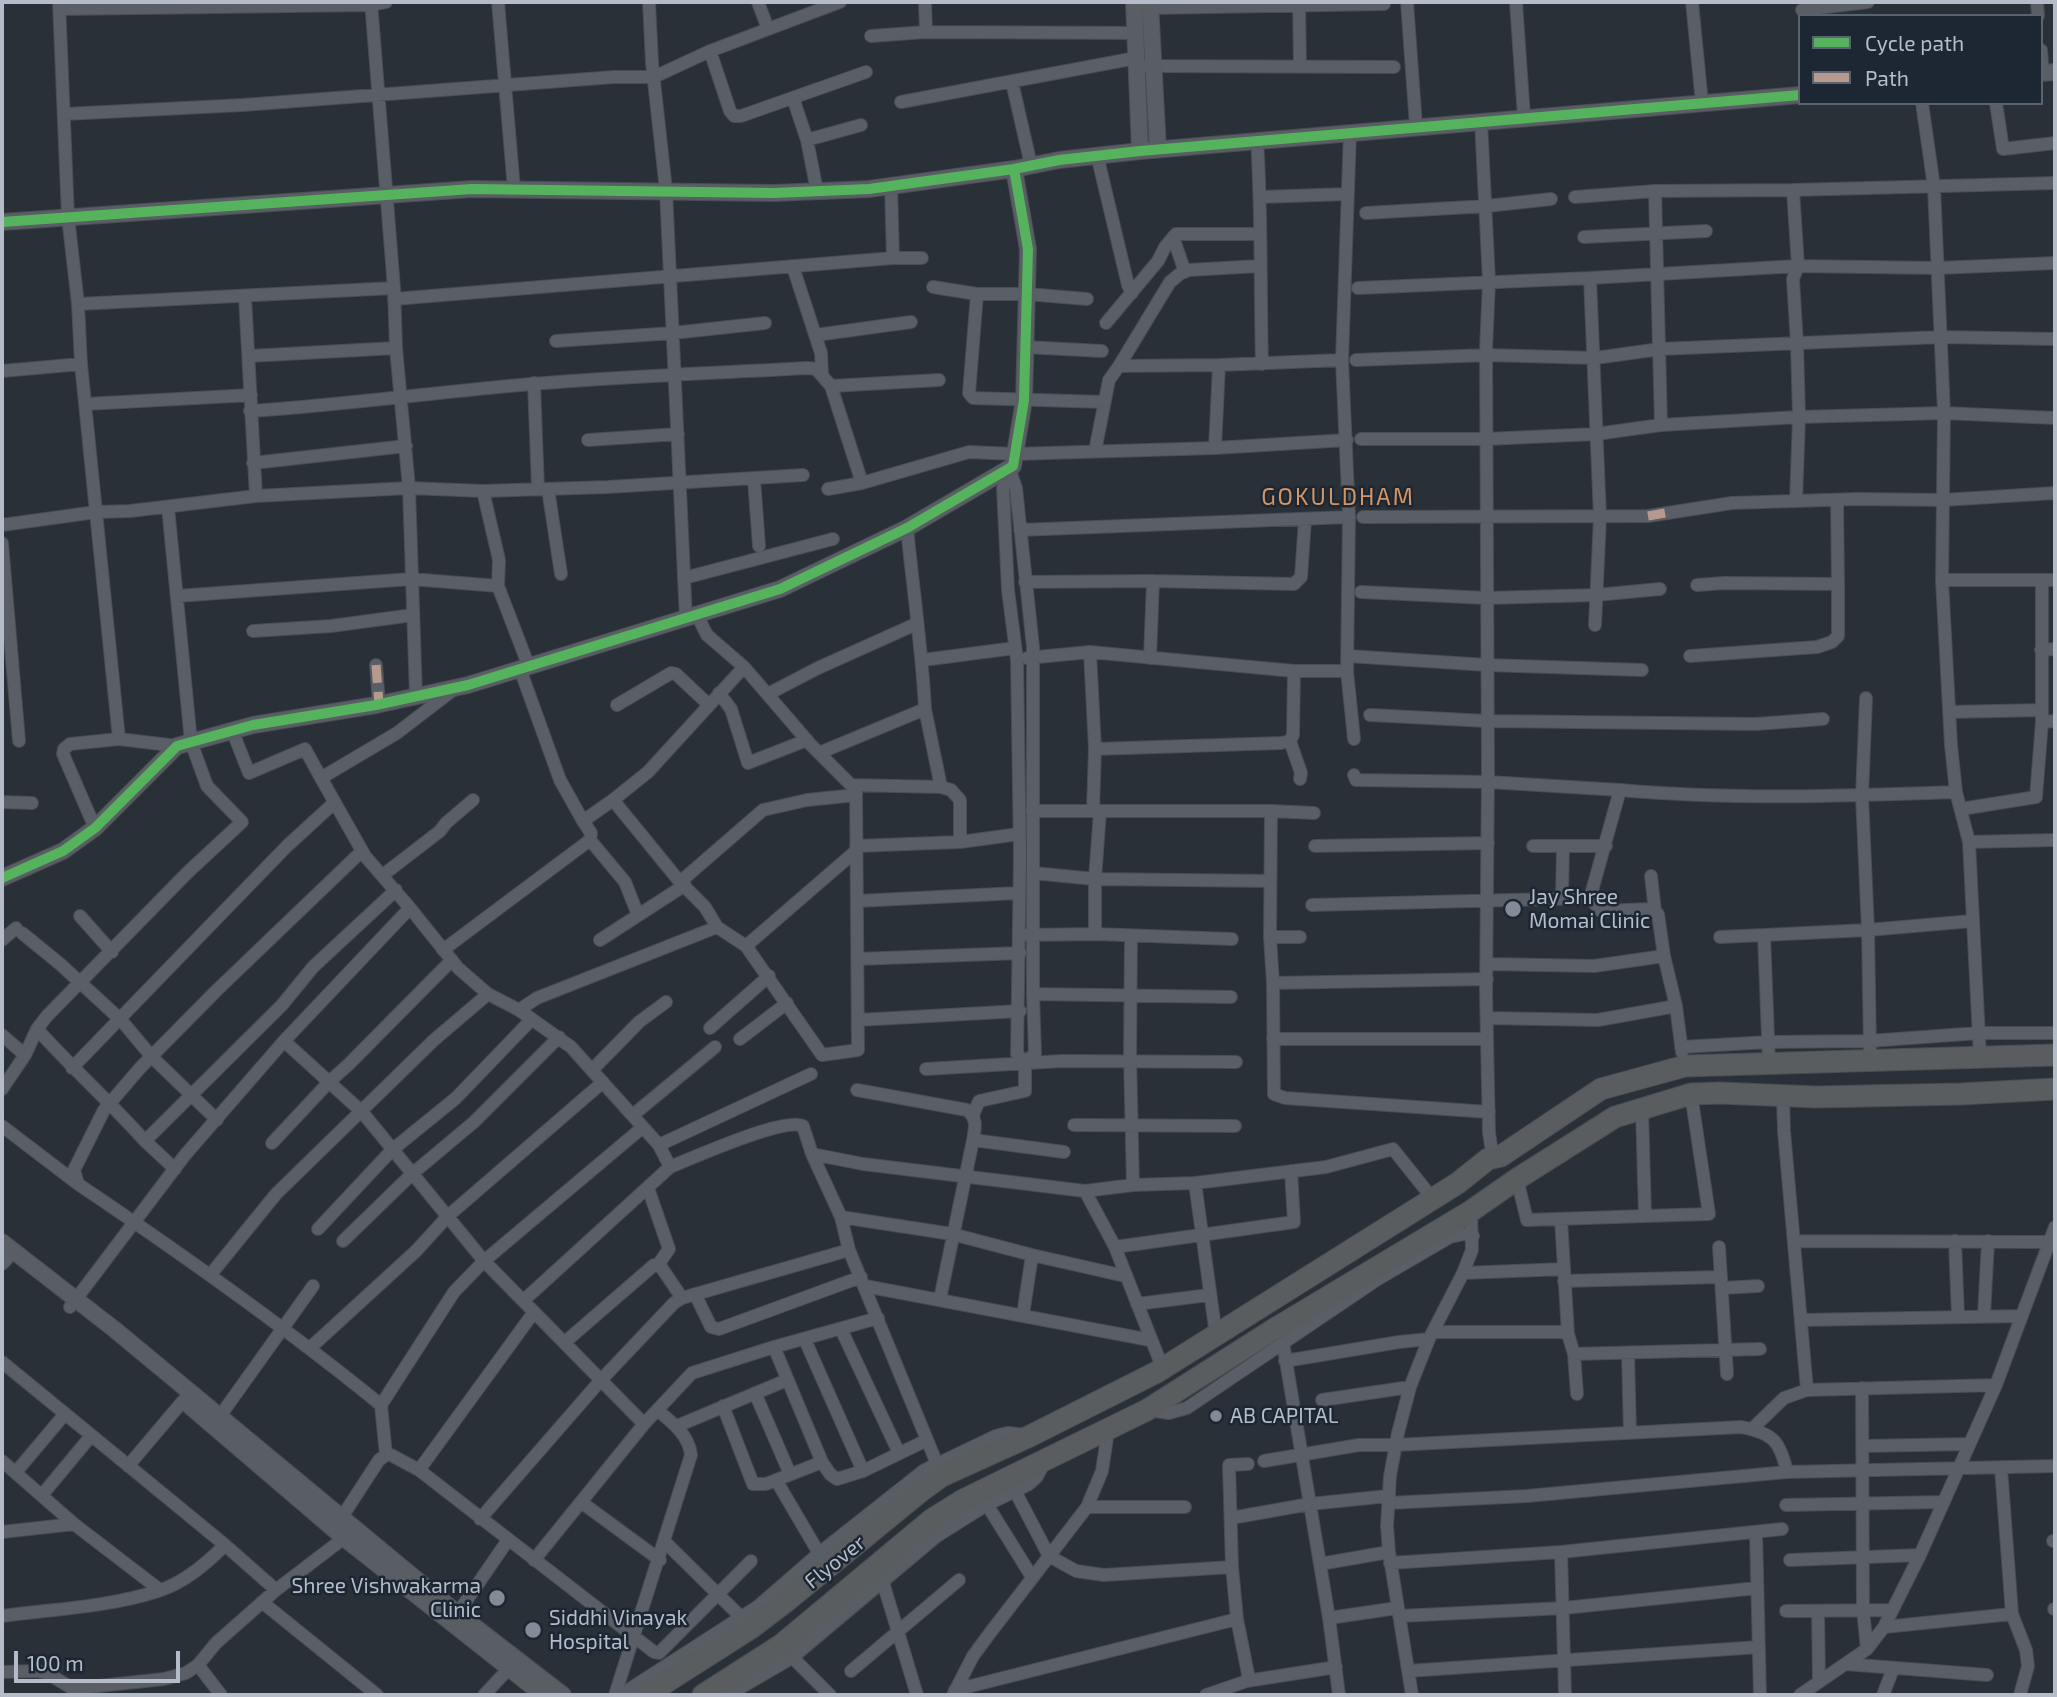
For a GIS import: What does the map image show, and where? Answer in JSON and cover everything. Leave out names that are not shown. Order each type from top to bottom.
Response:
[{"type":"highway","name":"Flyover","points":[[646,1695],[784,1604],[942,1476],[1028,1437],[1163,1369],[1433,1199],[1601,1089],[1683,1057],[1769,1063],[1870,1051],[1980,1057],[2055,1055]]},
{"type":"highway","name":"Flyover","points":[[702,1695],[781,1645],[931,1520],[963,1500],[1147,1410],[1471,1211],[1615,1117],[1691,1094],[1783,1097],[1960,1094],[2055,1089]]},
{"type":"highway","points":[[1497,1157],[1510,1161],[1515,1170],[1509,1185]]},
{"type":"highway","points":[[1458,1183],[1458,1200],[1471,1211]]},
{"type":"street","points":[[118,739],[68,217],[60,5],[386,2]]},
{"type":"street","points":[[498,2],[514,189]]},
{"type":"street","points":[[612,800],[705,907],[718,926],[746,946],[822,1055],[858,1050],[857,848],[853,790],[744,667],[707,635],[691,617],[684,578],[666,190],[649,2]]},
{"type":"street","points":[[758,2],[768,29]]},
{"type":"street","points":[[65,114],[243,105],[380,93],[654,77],[710,51],[840,2]]},
{"type":"street","points":[[925,2],[926,32]]},
{"type":"street","points":[[1134,2],[1140,151]]},
{"type":"street","points":[[1408,2],[1416,126]]},
{"type":"street","points":[[1516,2],[1524,117]]},
{"type":"street","points":[[1692,2],[1702,103]]},
{"type":"street","points":[[1802,9],[1868,2]]},
{"type":"street","points":[[371,3],[409,488],[416,696]]},
{"type":"street","points":[[1299,4],[1300,66]]},
{"type":"street","points":[[1158,149],[1151,5],[1384,4]]},
{"type":"street","points":[[871,36],[926,32],[1135,33]]},
{"type":"street","points":[[710,51],[734,116],[741,116],[866,72]]},
{"type":"street","points":[[901,102],[1136,62],[1153,66],[1394,67]]},
{"type":"street","points":[[973,1115],[979,1101],[1025,1091],[1025,1062],[1017,1054],[1020,953],[1016,654],[1008,590],[1003,488],[1013,464],[1024,400],[1028,249],[1012,82]]},
{"type":"street","points":[[2,222],[472,189],[774,193],[891,186],[1158,149],[1798,95]]},
{"type":"street","points":[[793,98],[807,139],[817,191]]},
{"type":"street","points":[[1922,105],[1934,187],[1938,268],[1944,412],[1942,580],[1949,712],[1956,792],[1969,842],[1980,1057]]},
{"type":"street","points":[[1996,105],[2003,149],[2055,143]]},
{"type":"street","points":[[1481,121],[1489,281],[1485,517],[1488,665],[1487,1039],[1489,1112],[1497,1157]]},
{"type":"street","points":[[807,139],[861,125]]},
{"type":"street","points":[[1350,132],[1342,360],[1349,517],[1347,671],[1354,739]]},
{"type":"street","points":[[1256,140],[1261,197],[1259,266],[1262,363]]},
{"type":"street","points":[[1097,156],[1132,293]]},
{"type":"street","points":[[1576,197],[1655,191],[2055,183]]},
{"type":"street","points":[[891,186],[892,258]]},
{"type":"street","points":[[1793,190],[1798,266],[1793,279],[1799,417],[1796,501]]},
{"type":"street","points":[[1655,191],[1661,425]]},
{"type":"street","points":[[1261,197],[1347,194]]},
{"type":"street","points":[[1366,213],[1551,199]]},
{"type":"street","points":[[1584,237],[1706,230]]},
{"type":"street","points":[[1106,323],[1158,261],[1173,237],[1181,233],[1260,234]]},
{"type":"street","points":[[1173,237],[1185,271]]},
{"type":"street","points":[[78,304],[394,293],[671,277],[892,258],[922,258]]},
{"type":"street","points":[[1358,288],[1798,266],[1938,268],[2055,263]]},
{"type":"street","points":[[1094,451],[1109,380],[1170,282],[1185,271],[1259,266]]},
{"type":"street","points":[[793,267],[821,353],[822,374]]},
{"type":"street","points":[[1590,278],[1600,517],[1595,625]]},
{"type":"street","points":[[933,287],[976,294],[1027,294],[1087,299]]},
{"type":"street","points":[[976,294],[970,397],[1104,402]]},
{"type":"street","points":[[245,297],[256,496]]},
{"type":"street","points":[[816,335],[911,321]]},
{"type":"street","points":[[556,341],[765,323]]},
{"type":"street","points":[[1356,360],[1487,355],[1595,358],[1660,349],[1941,337],[2055,339]]},
{"type":"street","points":[[1025,346],[1102,351]]},
{"type":"street","points":[[249,356],[396,348]]},
{"type":"street","points":[[1119,366],[1342,360]]},
{"type":"street","points":[[2,372],[81,364]]},
{"type":"street","points":[[1215,447],[1219,365]]},
{"type":"street","points":[[250,411],[534,383],[808,368],[816,369],[831,386],[862,483]]},
{"type":"street","points":[[831,386],[939,380]]},
{"type":"street","points":[[534,383],[543,489],[561,574]]},
{"type":"street","points":[[86,404],[251,395]]},
{"type":"street","points":[[1361,439],[1486,439],[1596,435],[1661,425],[1944,412],[2055,418]]},
{"type":"street","points":[[588,440],[677,435]]},
{"type":"street","points":[[95,828],[62,754],[70,744],[118,739],[184,744],[253,725],[456,688],[524,668],[780,589],[907,528],[1013,464],[1094,451],[1347,440]]},
{"type":"street","points":[[253,463],[406,446]]},
{"type":"street","points":[[828,489],[862,483],[969,452],[1013,464]]},
{"type":"street","points":[[1013,464],[1033,658],[1035,1054],[1025,1062]]},
{"type":"street","points":[[2,525],[96,512],[168,507],[256,496],[409,488],[483,491],[680,484],[803,475]]},
{"type":"street","points":[[754,479],[760,546]]},
{"type":"street","points":[[272,1143],[348,1065],[447,955],[590,840],[591,834],[560,780],[498,586],[499,560],[483,491]]},
{"type":"street","points":[[1363,517],[1648,516],[1732,503],[1943,500],[2055,493]]},
{"type":"street","points":[[1690,656],[1817,647],[1832,642],[1838,636],[1837,500]]},
{"type":"street","points":[[2,1089],[25,1055],[37,1029],[188,872],[242,822],[207,786],[184,744],[177,596],[168,507]]},
{"type":"street","points":[[1020,530],[1349,517]]},
{"type":"street","points":[[1026,582],[1294,584],[1301,577],[1305,520]]},
{"type":"street","points":[[907,528],[916,624],[923,660],[925,709],[941,787]]},
{"type":"street","points":[[684,578],[833,539]]},
{"type":"street","points":[[2,543],[19,741]]},
{"type":"street","points":[[177,596],[411,579],[498,586]]},
{"type":"street","points":[[1942,580],[2048,580],[2040,650],[2046,718],[2036,797],[1961,809]]},
{"type":"street","points":[[1150,658],[1153,581]]},
{"type":"street","points":[[1697,585],[1838,584]]},
{"type":"street","points":[[1361,592],[1487,598],[1595,595],[1660,589]]},
{"type":"street","points":[[253,631],[331,626],[413,615]]},
{"type":"street","points":[[768,694],[818,668],[916,624]]},
{"type":"street","points":[[2040,650],[2055,649]]},
{"type":"street","points":[[923,660],[1016,654],[1033,658],[1090,652],[1294,671],[1347,671]]},
{"type":"street","points":[[1090,652],[1096,749],[1095,934]]},
{"type":"street","points":[[1348,656],[1488,665],[1642,670]]},
{"type":"street","points":[[376,665],[379,704]]},
{"type":"street","points":[[583,821],[648,772],[744,667]]},
{"type":"street","points":[[1294,671],[1293,735],[1290,741],[1301,774],[1300,779]]},
{"type":"street","points":[[617,705],[671,673],[676,674],[708,704]]},
{"type":"street","points":[[321,778],[397,733],[456,688]]},
{"type":"street","points":[[719,693],[730,709],[748,763],[807,740]]},
{"type":"street","points":[[1866,698],[1863,796],[1870,1051]]},
{"type":"street","points":[[819,753],[925,709]]},
{"type":"street","points":[[1949,712],[2046,718]]},
{"type":"street","points":[[1370,715],[1488,720],[1756,724],[1823,719]]},
{"type":"street","points":[[232,730],[249,773],[305,749],[362,851],[447,955],[488,994],[519,1010],[559,1037],[643,1126],[659,1145],[670,1167]]},
{"type":"street","points":[[1096,749],[1290,741]]},
{"type":"street","points":[[2,878],[62,851],[95,828],[184,744]]},
{"type":"street","points":[[1354,775],[1356,780],[1488,782],[1676,795],[1781,798],[1956,792]]},
{"type":"street","points":[[600,940],[683,883],[763,810],[853,790],[941,787],[951,790],[960,800],[960,842]]},
{"type":"street","points":[[1590,898],[1620,790]]},
{"type":"street","points":[[383,875],[440,831],[473,800]]},
{"type":"street","points":[[2,802],[32,803]]},
{"type":"street","points":[[72,1068],[287,846],[334,803]]},
{"type":"street","points":[[1032,811],[1314,813]]},
{"type":"street","points":[[1271,811],[1270,937],[1274,1094],[1285,1098],[1489,1112]]},
{"type":"street","points":[[746,946],[857,848],[960,842],[1019,834]]},
{"type":"street","points":[[590,840],[625,882],[638,915]]},
{"type":"street","points":[[1969,842],[2055,840]]},
{"type":"street","points":[[1315,846],[1488,843]]},
{"type":"street","points":[[1534,846],[1606,846]]},
{"type":"street","points":[[1562,898],[1563,846]]},
{"type":"street","points":[[78,1184],[74,1170],[104,1110],[140,1068],[216,991],[362,851]]},
{"type":"street","points":[[1033,873],[1095,878],[1270,881]]},
{"type":"street","points":[[1651,876],[1655,911],[1658,914],[1664,957],[1676,1006],[1683,1057],[1769,1041],[1870,1051],[1979,1033],[2055,1033]]},
{"type":"street","points":[[145,1140],[282,1005],[313,967],[396,890]]},
{"type":"street","points":[[857,901],[1018,893]]},
{"type":"street","points":[[1312,905],[1590,898],[1601,911],[1655,911]]},
{"type":"street","points":[[74,1303],[175,1169],[284,1041],[410,908]]},
{"type":"street","points":[[80,916],[111,952]]},
{"type":"street","points":[[1720,937],[1868,930],[1972,921]]},
{"type":"street","points":[[519,1010],[537,998],[718,926]]},
{"type":"street","points":[[2,940],[19,930],[60,964],[121,1020],[152,1058],[217,1120]]},
{"type":"street","points":[[1019,935],[1095,934],[1232,939]]},
{"type":"street","points":[[1764,934],[1769,1063]]},
{"type":"street","points":[[1131,936],[1133,1185]]},
{"type":"street","points":[[1270,937],[1300,937]]},
{"type":"street","points":[[857,959],[1020,953]]},
{"type":"street","points":[[1488,964],[1594,966],[1664,957]]},
{"type":"street","points":[[710,1028],[769,976]]},
{"type":"street","points":[[1273,983],[1487,979]]},
{"type":"street","points":[[1033,993],[1231,997]]},
{"type":"street","points":[[211,1274],[276,1194],[435,1040],[488,994]]},
{"type":"street","points":[[592,1070],[639,1022],[666,1002]]},
{"type":"street","points":[[740,1040],[787,1003]]},
{"type":"street","points":[[1487,1018],[1598,1020],[1676,1006]]},
{"type":"street","points":[[858,1020],[1020,1011]]},
{"type":"street","points":[[318,1229],[392,1150],[456,1098],[532,1019]]},
{"type":"street","points":[[37,1029],[72,1068],[111,1103],[175,1169]]},
{"type":"street","points":[[2,1035],[25,1055]]},
{"type":"street","points":[[343,1241],[412,1174],[474,1122],[559,1037]]},
{"type":"street","points":[[1273,1039],[1487,1039]]},
{"type":"street","points":[[284,1041],[362,1112],[484,1261],[644,1424]]},
{"type":"street","points":[[633,1115],[715,1047]]},
{"type":"street","points":[[926,1069],[1025,1062],[1236,1062]]},
{"type":"street","points":[[659,1145],[811,1074]]},
{"type":"street","points":[[310,1348],[416,1251],[448,1216],[604,1082]]},
{"type":"street","points":[[857,1090],[967,1110],[976,1122],[940,1298]]},
{"type":"street","points":[[1509,1185],[1527,1220],[1709,1214],[1691,1094]]},
{"type":"street","points":[[1783,1097],[1807,1390]]},
{"type":"street","points":[[1642,1109],[1645,1216]]},
{"type":"street","points":[[523,1301],[670,1167],[754,1134],[795,1124],[803,1126],[812,1154],[841,1217],[849,1250],[937,1464]]},
{"type":"street","points":[[1074,1125],[1235,1126]]},
{"type":"street","points":[[2,1126],[78,1184],[211,1274],[381,1405]]},
{"type":"street","points":[[386,1455],[381,1405],[422,1344],[444,1305],[484,1261],[643,1126]]},
{"type":"street","points":[[973,1140],[1064,1152]]},
{"type":"street","points":[[812,1154],[863,1164],[1085,1191],[1133,1185],[1195,1183],[1326,1167],[1393,1149],[1433,1199]]},
{"type":"street","points":[[1115,1247],[1294,1222],[1291,1171]]},
{"type":"street","points":[[1195,1183],[1216,1335]]},
{"type":"street","points":[[565,1342],[650,1268],[658,1265],[669,1249],[648,1188]]},
{"type":"street","points":[[1085,1191],[1115,1247],[1163,1369]]},
{"type":"street","points":[[1412,1695],[1389,1557],[1388,1499],[1395,1445],[1410,1387],[1472,1250],[1474,1236],[1471,1211]]},
{"type":"street","points":[[841,1217],[952,1234],[1125,1276]]},
{"type":"street","points":[[1560,1219],[1568,1334],[1574,1354],[1577,1394]]},
{"type":"street","points":[[1800,1695],[1867,1649],[1884,1627],[1920,1555],[1996,1385],[2055,1227]]},
{"type":"street","points":[[1147,1410],[1169,1413],[1187,1408],[1378,1279],[1450,1237],[1464,1234],[1474,1236]]},
{"type":"street","points":[[1794,1241],[2050,1242]]},
{"type":"street","points":[[1955,1241],[1958,1315]]},
{"type":"street","points":[[1984,1315],[1988,1241]]},
{"type":"street","points":[[2,1242],[339,1529],[513,1665],[563,1695]]},
{"type":"street","points":[[1719,1247],[1727,1374]]},
{"type":"street","points":[[480,1519],[601,1380],[674,1303],[689,1296],[849,1250]]},
{"type":"street","points":[[1023,1315],[1032,1255]]},
{"type":"street","points":[[3,1259],[74,1303],[183,1401],[216,1422]]},
{"type":"street","points":[[658,1265],[689,1296],[711,1327],[719,1329],[863,1281],[1150,1340]]},
{"type":"street","points":[[1463,1273],[1564,1275],[1758,1286]]},
{"type":"street","points":[[216,1422],[313,1286]]},
{"type":"street","points":[[1136,1304],[1209,1295]]},
{"type":"street","points":[[419,1470],[534,1312]]},
{"type":"street","points":[[1802,1320],[1958,1315],[2022,1316]]},
{"type":"street","points":[[534,1560],[644,1424],[692,1373],[878,1318]]},
{"type":"street","points":[[841,1329],[899,1453]]},
{"type":"street","points":[[1285,1361],[1431,1336],[1568,1334]]},
{"type":"street","points":[[806,1339],[863,1471]]},
{"type":"street","points":[[1283,1343],[1329,1618],[1339,1695]]},
{"type":"street","points":[[774,1347],[822,1462],[837,1479],[863,1471],[927,1440]]},
{"type":"street","points":[[1574,1354],[1760,1349]]},
{"type":"street","points":[[1628,1353],[1630,1433]]},
{"type":"street","points":[[2,1362],[276,1590]]},
{"type":"street","points":[[677,1426],[787,1380]]},
{"type":"street","points":[[1752,1430],[1784,1398],[1807,1390],[1996,1385]]},
{"type":"street","points":[[1322,1400],[1410,1387]]},
{"type":"street","points":[[1863,1388],[1863,1610],[1867,1649]]},
{"type":"street","points":[[755,1393],[790,1474]]},
{"type":"street","points":[[128,1466],[183,1401]]},
{"type":"street","points":[[723,1406],[753,1484],[776,1480],[822,1462]]},
{"type":"street","points":[[615,1695],[660,1560],[691,1455],[677,1426],[657,1410]]},
{"type":"street","points":[[16,1472],[64,1415]]},
{"type":"street","points":[[1264,1461],[1359,1445],[1741,1427],[1768,1435],[1777,1443],[1787,1472]]},
{"type":"street","points":[[954,1693],[973,1656],[1087,1507],[1102,1471],[1108,1431]]},
{"type":"street","points":[[624,1695],[743,1619],[937,1464],[996,1438],[1018,1434],[1028,1437]]},
{"type":"street","points":[[42,1496],[90,1436]]},
{"type":"street","points":[[1864,1446],[1969,1444]]},
{"type":"street","points":[[2,1672],[47,1673],[69,1687],[114,1690],[176,1676],[198,1665],[216,1643],[339,1529],[379,1460],[386,1455],[419,1470],[654,1652],[663,1651],[751,1561]]},
{"type":"street","points":[[2,1461],[74,1524],[160,1590]]},
{"type":"street","points":[[724,1695],[791,1656],[935,1535],[1035,1476],[1043,1461]]},
{"type":"street","points":[[1247,1681],[1232,1567],[1229,1465],[1248,1464]]},
{"type":"street","points":[[1231,1518],[1310,1504],[1388,1499],[1527,1496],[1787,1472],[2055,1465]]},
{"type":"street","points":[[2001,1468],[2012,1614],[2026,1650],[2028,1666],[2020,1695]]},
{"type":"street","points":[[776,1480],[820,1555]]},
{"type":"street","points":[[1014,1489],[1049,1556],[1076,1571],[1090,1574],[1232,1567]]},
{"type":"street","points":[[581,1502],[660,1560]]},
{"type":"street","points":[[1786,1505],[1942,1502]]},
{"type":"street","points":[[986,1503],[1032,1577]]},
{"type":"street","points":[[1087,1507],[1185,1507]]},
{"type":"street","points":[[2,1532],[74,1524]]},
{"type":"street","points":[[1320,1564],[1389,1557],[1561,1552],[1782,1529]]},
{"type":"street","points":[[1756,1533],[1760,1695]]},
{"type":"street","points":[[454,1619],[508,1540]]},
{"type":"street","points":[[665,1542],[743,1619]]},
{"type":"street","points":[[2,1616],[104,1602],[160,1590],[203,1566],[225,1545]]},
{"type":"street","points":[[1561,1552],[1565,1695]]},
{"type":"street","points":[[1790,1560],[1920,1555]]},
{"type":"street","points":[[882,1579],[917,1695]]},
{"type":"street","points":[[851,1671],[959,1580]]},
{"type":"street","points":[[1329,1618],[1398,1612],[1564,1608],[1757,1588]]},
{"type":"street","points":[[262,1602],[377,1695]]},
{"type":"street","points":[[1786,1611],[1892,1610]]},
{"type":"street","points":[[1818,1611],[1819,1682]]},
{"type":"street","points":[[1884,1627],[2012,1614]]},
{"type":"street","points":[[954,1693],[1237,1619]]},
{"type":"street","points":[[1408,1671],[1759,1647]]},
{"type":"street","points":[[791,1656],[827,1694]]},
{"type":"street","points":[[1845,1664],[1987,1675]]},
{"type":"street","points":[[198,1665],[221,1695]]},
{"type":"street","points":[[484,1695],[513,1665]]},
{"type":"street","points":[[513,1665],[543,1695]]},
{"type":"street","points":[[1206,1695],[1247,1681],[1336,1667]]},
{"type":"street","points":[[1883,1695],[1893,1669]]},
{"type":"marked path","points":[[1648,516],[1665,513]]},
{"type":"marked path","points":[[376,665],[379,704]]},
{"type":"cycle path","points":[[2,222],[472,189],[774,193],[869,189],[1014,169],[1059,160],[1140,151],[1798,95]]},
{"type":"cycle path","points":[[2,878],[63,851],[95,828],[177,746],[253,725],[376,705],[468,685],[780,589],[907,528],[1013,466],[1024,400],[1028,249],[1014,169]]},
{"type":"place","name":"Jay Shree Momai Clinic","points":[[1513,909]]},
{"type":"place","name":"AB CAPITAL","points":[[1216,1416]]},
{"type":"place","name":"Shree Vishwakarma Clinic","points":[[497,1598]]},
{"type":"place","name":"Siddhi Vinayak Hospital","points":[[533,1630]]},
{"type":"district","name":"GOKULDHAM","points":[[1338,497]]}]
